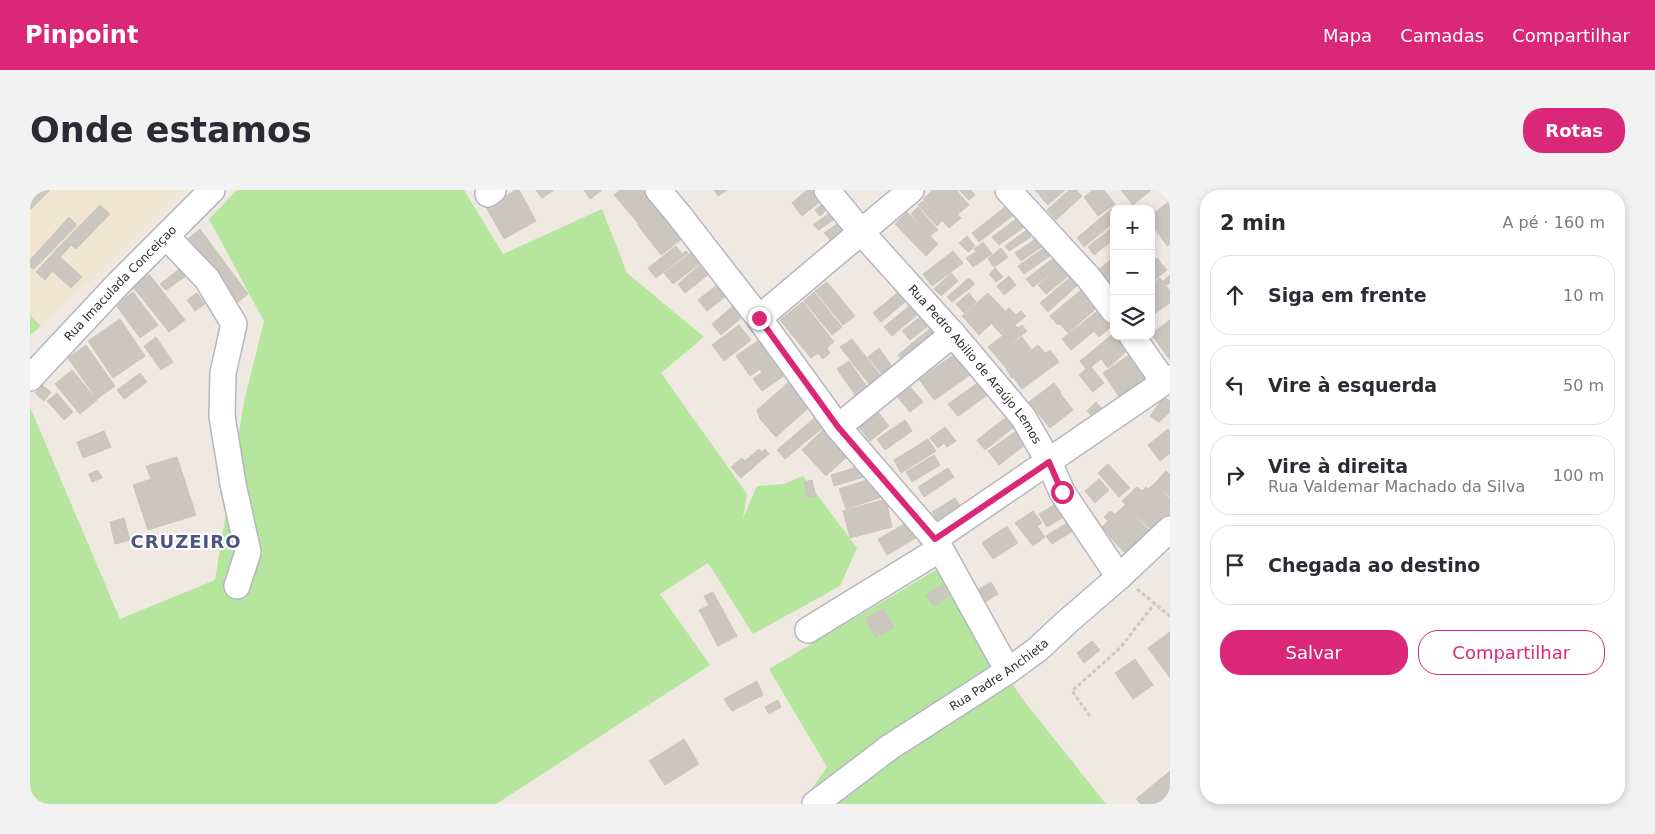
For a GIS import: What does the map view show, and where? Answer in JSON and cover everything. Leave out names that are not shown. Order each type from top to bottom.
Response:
[{"type":"street","name":"Rua Imaculada Conceiçao","points":[[30,378],[118,284],[212,190]]},
{"type":"street","points":[[658,190],[759,318],[838,427],[937,544],[1008,671]]},
{"type":"street","name":"Rua Pedro Abilio de Araújo Lemos","points":[[827,190],[862,233],[953,334],[1023,417],[1049,462],[1062,492],[1119,577]]},
{"type":"street","points":[[759,318],[911,190]]},
{"type":"street","points":[[1008,190],[1088,277],[1110,306]]},
{"type":"street","points":[[166,236],[207,279],[234,324],[223,373],[222,416],[233,484],[248,552],[237,586]]},
{"type":"street","points":[[838,427],[953,334]]},
{"type":"street","points":[[808,630],[937,544],[1049,462],[1167,380],[1135,340]]},
{"type":"street","name":"Rua Padre Anchieta","points":[[815,804],[890,747],[1008,671],[1038,649],[1170,529]]},
{"type":"path","points":[[1119,577],[1145,594],[1170,616]]},
{"type":"path","points":[[1090,716],[1072,691],[1120,648],[1155,603]]},
{"type":"shaded area","points":[[30,190],[186,190],[41,326],[30,315]]},
{"type":"green space","points":[[237,190],[464,190],[503,254],[602,209],[627,273],[704,337],[661,373],[747,494],[743,518],[757,486],[784,484],[803,476],[857,548],[840,586],[753,634],[708,563],[660,594],[710,665],[496,804],[30,804],[30,407],[120,619],[215,580],[244,402],[264,321],[209,219]]},
{"type":"green space","points":[[30,315],[41,326],[30,335]]},
{"type":"green space","points":[[941,567],[997,662],[1024,701],[1106,804],[801,804],[827,767],[769,669]]},
{"type":"building","points":[[30,190],[50,190],[30,210]]},
{"type":"building","points":[[519,190],[536,221],[504,239],[486,207]]},
{"type":"building","points":[[536,190],[554,190],[542,198]]},
{"type":"building","points":[[584,190],[602,190],[590,199]]},
{"type":"building","points":[[620,190],[643,190],[657,207],[638,223],[614,195]]},
{"type":"building","points":[[714,190],[727,190],[718,196]]},
{"type":"building","points":[[807,190],[816,190],[823,199],[802,216],[792,203]]},
{"type":"building","points":[[933,190],[936,190],[961,218],[949,228],[923,199]]},
{"type":"building","points":[[937,190],[956,190],[969,205],[958,214]]},
{"type":"building","points":[[959,190],[971,190],[975,195],[969,200]]},
{"type":"building","points":[[1035,190],[1065,190],[1048,205]]},
{"type":"building","points":[[1069,190],[1076,190],[1082,196],[1056,220],[1047,210]]},
{"type":"building","points":[[1093,190],[1104,190],[1115,204],[1110,205],[1110,208],[1098,216],[1084,197]]},
{"type":"building","points":[[1121,190],[1151,190],[1133,205]]},
{"type":"building","points":[[827,200],[832,205],[820,216],[815,210]]},
{"type":"building","points":[[923,201],[942,221],[937,226],[918,205]]},
{"type":"building","points":[[1170,201],[1170,244],[1167,246],[1155,229],[1155,212]]},
{"type":"building","points":[[1009,204],[1016,213],[979,242],[972,233]]},
{"type":"building","points":[[100,205],[110,214],[76,249],[71,245],[63,254],[57,249]]},
{"type":"building","points":[[659,207],[683,238],[661,255],[637,224]]},
{"type":"building","points":[[918,207],[938,230],[930,236],[911,214]]},
{"type":"building","points":[[835,209],[840,215],[819,230],[813,225]]},
{"type":"building","points":[[1110,210],[1110,225],[1084,247],[1077,238]]},
{"type":"building","points":[[907,212],[938,244],[926,256],[895,224]]},
{"type":"building","points":[[69,217],[77,225],[34,269],[30,267],[30,260]]},
{"type":"building","points":[[1019,217],[1027,225],[999,245],[992,237]]},
{"type":"building","points":[[843,220],[851,230],[834,244],[824,233]]},
{"type":"building","points":[[200,229],[248,294],[233,306],[184,242]]},
{"type":"building","points":[[1110,229],[1110,242],[1094,255],[1088,247]]},
{"type":"building","points":[[1027,230],[1031,237],[1009,251],[1005,246]]},
{"type":"building","points":[[967,236],[975,246],[968,252],[959,243]]},
{"type":"building","points":[[1037,238],[1043,246],[1021,261],[1015,253]]},
{"type":"building","points":[[983,242],[992,254],[973,267],[966,258],[976,252],[974,249]]},
{"type":"building","points":[[676,246],[682,254],[686,251],[688,253],[656,278],[648,268]]},
{"type":"building","points":[[1001,248],[1008,257],[994,267],[988,259]]},
{"type":"building","points":[[1044,248],[1050,256],[1024,274],[1018,266]]},
{"type":"building","points":[[57,249],[63,254],[60,257],[82,277],[71,288],[52,271],[45,280],[36,272]]},
{"type":"building","points":[[696,249],[704,260],[673,284],[664,273]]},
{"type":"building","points":[[953,251],[963,263],[932,286],[923,274]]},
{"type":"building","points":[[1055,257],[1062,265],[1033,287],[1026,279]]},
{"type":"building","points":[[1157,258],[1167,270],[1155,280],[1155,260]]},
{"type":"building","points":[[1110,260],[1110,283],[1109,284],[1097,271]]},
{"type":"building","points":[[187,263],[193,271],[166,290],[160,284]]},
{"type":"building","points":[[701,264],[709,274],[685,293],[678,284]]},
{"type":"building","points":[[1064,264],[1072,273],[1046,294],[1038,285]]},
{"type":"building","points":[[995,268],[1003,277],[996,282],[989,274]]},
{"type":"building","points":[[951,273],[958,281],[941,296],[934,289]]},
{"type":"building","points":[[149,274],[185,320],[169,332],[133,287]]},
{"type":"building","points":[[1074,274],[1081,282],[1048,312],[1040,303]]},
{"type":"building","points":[[1170,275],[1170,283],[1167,285],[1163,281]]},
{"type":"building","points":[[1009,276],[1016,285],[1004,295],[997,286]]},
{"type":"building","points":[[969,278],[975,284],[952,302],[947,297]]},
{"type":"building","points":[[1160,278],[1170,291],[1170,303],[1155,313],[1155,295],[1155,282]]},
{"type":"building","points":[[721,282],[730,293],[707,311],[698,300]]},
{"type":"building","points":[[827,282],[855,316],[843,325],[815,291]]},
{"type":"building","points":[[1087,285],[1094,294],[1058,325],[1050,316]]},
{"type":"building","points":[[902,289],[910,298],[881,322],[873,313]]},
{"type":"building","points":[[133,292],[158,325],[140,338],[116,305]]},
{"type":"building","points":[[814,292],[842,327],[832,335],[804,301]]},
{"type":"building","points":[[197,293],[205,304],[195,311],[187,300]]},
{"type":"building","points":[[969,293],[976,302],[964,313],[956,304]]},
{"type":"building","points":[[988,293],[1005,311],[979,335],[962,316]]},
{"type":"building","points":[[1091,298],[1099,306],[1068,333],[1060,324]]},
{"type":"building","points":[[915,301],[923,310],[892,336],[884,327]]},
{"type":"building","points":[[803,302],[834,342],[827,348],[830,353],[823,359],[818,353],[811,358],[780,320]]},
{"type":"building","points":[[733,306],[742,317],[721,335],[712,324]]},
{"type":"building","points":[[1009,308],[1016,315],[1021,311],[1026,316],[1015,325],[1018,328],[1013,332],[1010,329],[1002,335],[992,324]]},
{"type":"building","points":[[1100,309],[1110,321],[1110,328],[1099,337],[1094,331],[1071,350],[1062,339]]},
{"type":"building","points":[[924,314],[932,323],[910,340],[902,331]]},
{"type":"building","points":[[120,319],[145,356],[113,378],[88,341]]},
{"type":"building","points":[[1170,320],[1170,360],[1155,339],[1155,331]]},
{"type":"building","points":[[739,325],[751,340],[724,361],[712,345]]},
{"type":"building","points":[[1022,325],[1027,331],[996,356],[988,347],[1010,330],[1012,333]]},
{"type":"building","points":[[933,326],[940,334],[904,362],[898,355]]},
{"type":"building","points":[[1110,336],[1110,340],[1121,340],[1128,350],[1108,368],[1101,359],[1091,367],[1104,383],[1093,392],[1079,375],[1086,369],[1080,361]]},
{"type":"building","points":[[156,337],[173,362],[161,370],[144,346]]},
{"type":"building","points":[[1022,337],[1031,349],[1006,368],[996,356]]},
{"type":"building","points":[[852,339],[881,376],[870,385],[840,347]]},
{"type":"building","points":[[759,340],[785,375],[762,391],[753,379],[762,372],[760,369],[750,376],[736,356]]},
{"type":"building","points":[[86,345],[115,386],[97,399],[68,358]]},
{"type":"building","points":[[1038,345],[1045,353],[1012,378],[1006,369]]},
{"type":"building","points":[[879,348],[894,369],[884,377],[868,357]]},
{"type":"building","points":[[1050,350],[1059,362],[1022,389],[1013,377]]},
{"type":"building","points":[[1132,353],[1150,379],[1121,399],[1103,373]]},
{"type":"building","points":[[955,354],[970,375],[934,400],[919,379]]},
{"type":"building","points":[[849,361],[870,391],[858,399],[837,369]]},
{"type":"building","points":[[72,370],[97,400],[80,414],[55,384]]},
{"type":"building","points":[[140,373],[147,382],[124,399],[117,390]]},
{"type":"building","points":[[791,380],[813,404],[776,437],[760,419],[757,410]]},
{"type":"building","points":[[979,382],[989,394],[958,416],[948,404]]},
{"type":"building","points":[[1054,383],[1073,410],[1050,428],[1029,402]]},
{"type":"building","points":[[908,384],[923,402],[910,412],[895,394]]},
{"type":"building","points":[[42,385],[51,392],[44,401],[35,393]]},
{"type":"building","points":[[57,393],[73,412],[64,420],[47,401]]},
{"type":"building","points":[[1164,397],[1170,401],[1170,412],[1159,422],[1150,416]]},
{"type":"building","points":[[1096,402],[1108,415],[1099,424],[1087,411]]},
{"type":"building","points":[[878,412],[889,426],[870,441],[859,427]]},
{"type":"building","points":[[819,414],[827,424],[785,459],[777,450]]},
{"type":"building","points":[[1010,414],[1018,424],[985,450],[977,440]]},
{"type":"building","points":[[905,420],[912,431],[885,450],[877,439]]},
{"type":"building","points":[[828,425],[853,451],[826,476],[802,450]]},
{"type":"building","points":[[945,427],[956,441],[947,447],[944,443],[938,448],[930,438]]},
{"type":"building","points":[[1019,429],[1029,442],[999,465],[988,451]]},
{"type":"building","points":[[1168,429],[1170,431],[1170,453],[1160,461],[1148,445]]},
{"type":"building","points":[[104,431],[111,447],[83,458],[77,442]]},
{"type":"building","points":[[928,439],[936,451],[901,473],[894,460]]},
{"type":"building","points":[[759,449],[762,452],[765,449],[769,454],[741,478],[731,467],[742,458],[745,461]]},
{"type":"building","points":[[934,455],[940,465],[912,482],[906,472]]},
{"type":"building","points":[[177,457],[196,515],[148,530],[133,485],[151,479],[146,466]]},
{"type":"building","points":[[1108,464],[1130,488],[1119,497],[1098,473]]},
{"type":"building","points":[[864,465],[867,476],[834,486],[831,475]]},
{"type":"building","points":[[948,468],[954,477],[924,497],[918,487]]},
{"type":"building","points":[[98,470],[102,478],[92,482],[89,474]]},
{"type":"building","points":[[1166,471],[1170,475],[1170,497],[1155,483]]},
{"type":"building","points":[[876,477],[882,497],[846,509],[839,489]]},
{"type":"building","points":[[1099,479],[1109,490],[1095,503],[1085,491]]},
{"type":"building","points":[[812,480],[816,496],[808,498],[804,482]]},
{"type":"building","points":[[1155,483],[1170,499],[1170,515],[1152,531],[1122,501],[1137,487],[1142,491]]},
{"type":"building","points":[[955,498],[962,509],[939,523],[932,512]]},
{"type":"building","points":[[886,499],[892,527],[850,538],[843,511]]},
{"type":"building","points":[[1059,502],[1067,515],[1047,527],[1039,514]]},
{"type":"building","points":[[1125,505],[1149,530],[1125,553],[1101,528],[1108,521],[1104,517],[1110,511],[1115,514]]},
{"type":"building","points":[[1033,511],[1042,523],[1037,526],[1045,537],[1033,546],[1015,523]]},
{"type":"building","points":[[124,518],[130,540],[115,544],[110,522]]},
{"type":"building","points":[[910,521],[919,536],[887,555],[878,539]]},
{"type":"building","points":[[1070,521],[1076,529],[1052,544],[1046,536]]},
{"type":"building","points":[[1007,526],[1018,543],[993,559],[982,543]]},
{"type":"building","points":[[991,582],[998,594],[982,604],[974,592]]},
{"type":"building","points":[[942,585],[949,596],[934,606],[926,595]]},
{"type":"building","points":[[713,592],[737,636],[718,646],[699,610],[709,605],[704,596]]},
{"type":"building","points":[[884,609],[894,628],[875,637],[865,618]]},
{"type":"building","points":[[1170,632],[1170,678],[1148,648]]},
{"type":"building","points":[[1092,641],[1100,650],[1084,663],[1077,653]]},
{"type":"building","points":[[1135,659],[1153,685],[1133,699],[1115,673]]},
{"type":"building","points":[[757,681],[763,695],[732,711],[724,699]]},
{"type":"building","points":[[778,700],[781,707],[769,714],[765,707]]},
{"type":"building","points":[[684,739],[699,764],[665,785],[649,761]]},
{"type":"building","points":[[1170,771],[1170,804],[1141,804],[1136,799]]},
{"type":"district","name":"CRUZEIRO","points":[[186,541]]},
{"type":"route","points":[[759,318],[838,427],[935,539],[1049,462],[1062,492]]}]
